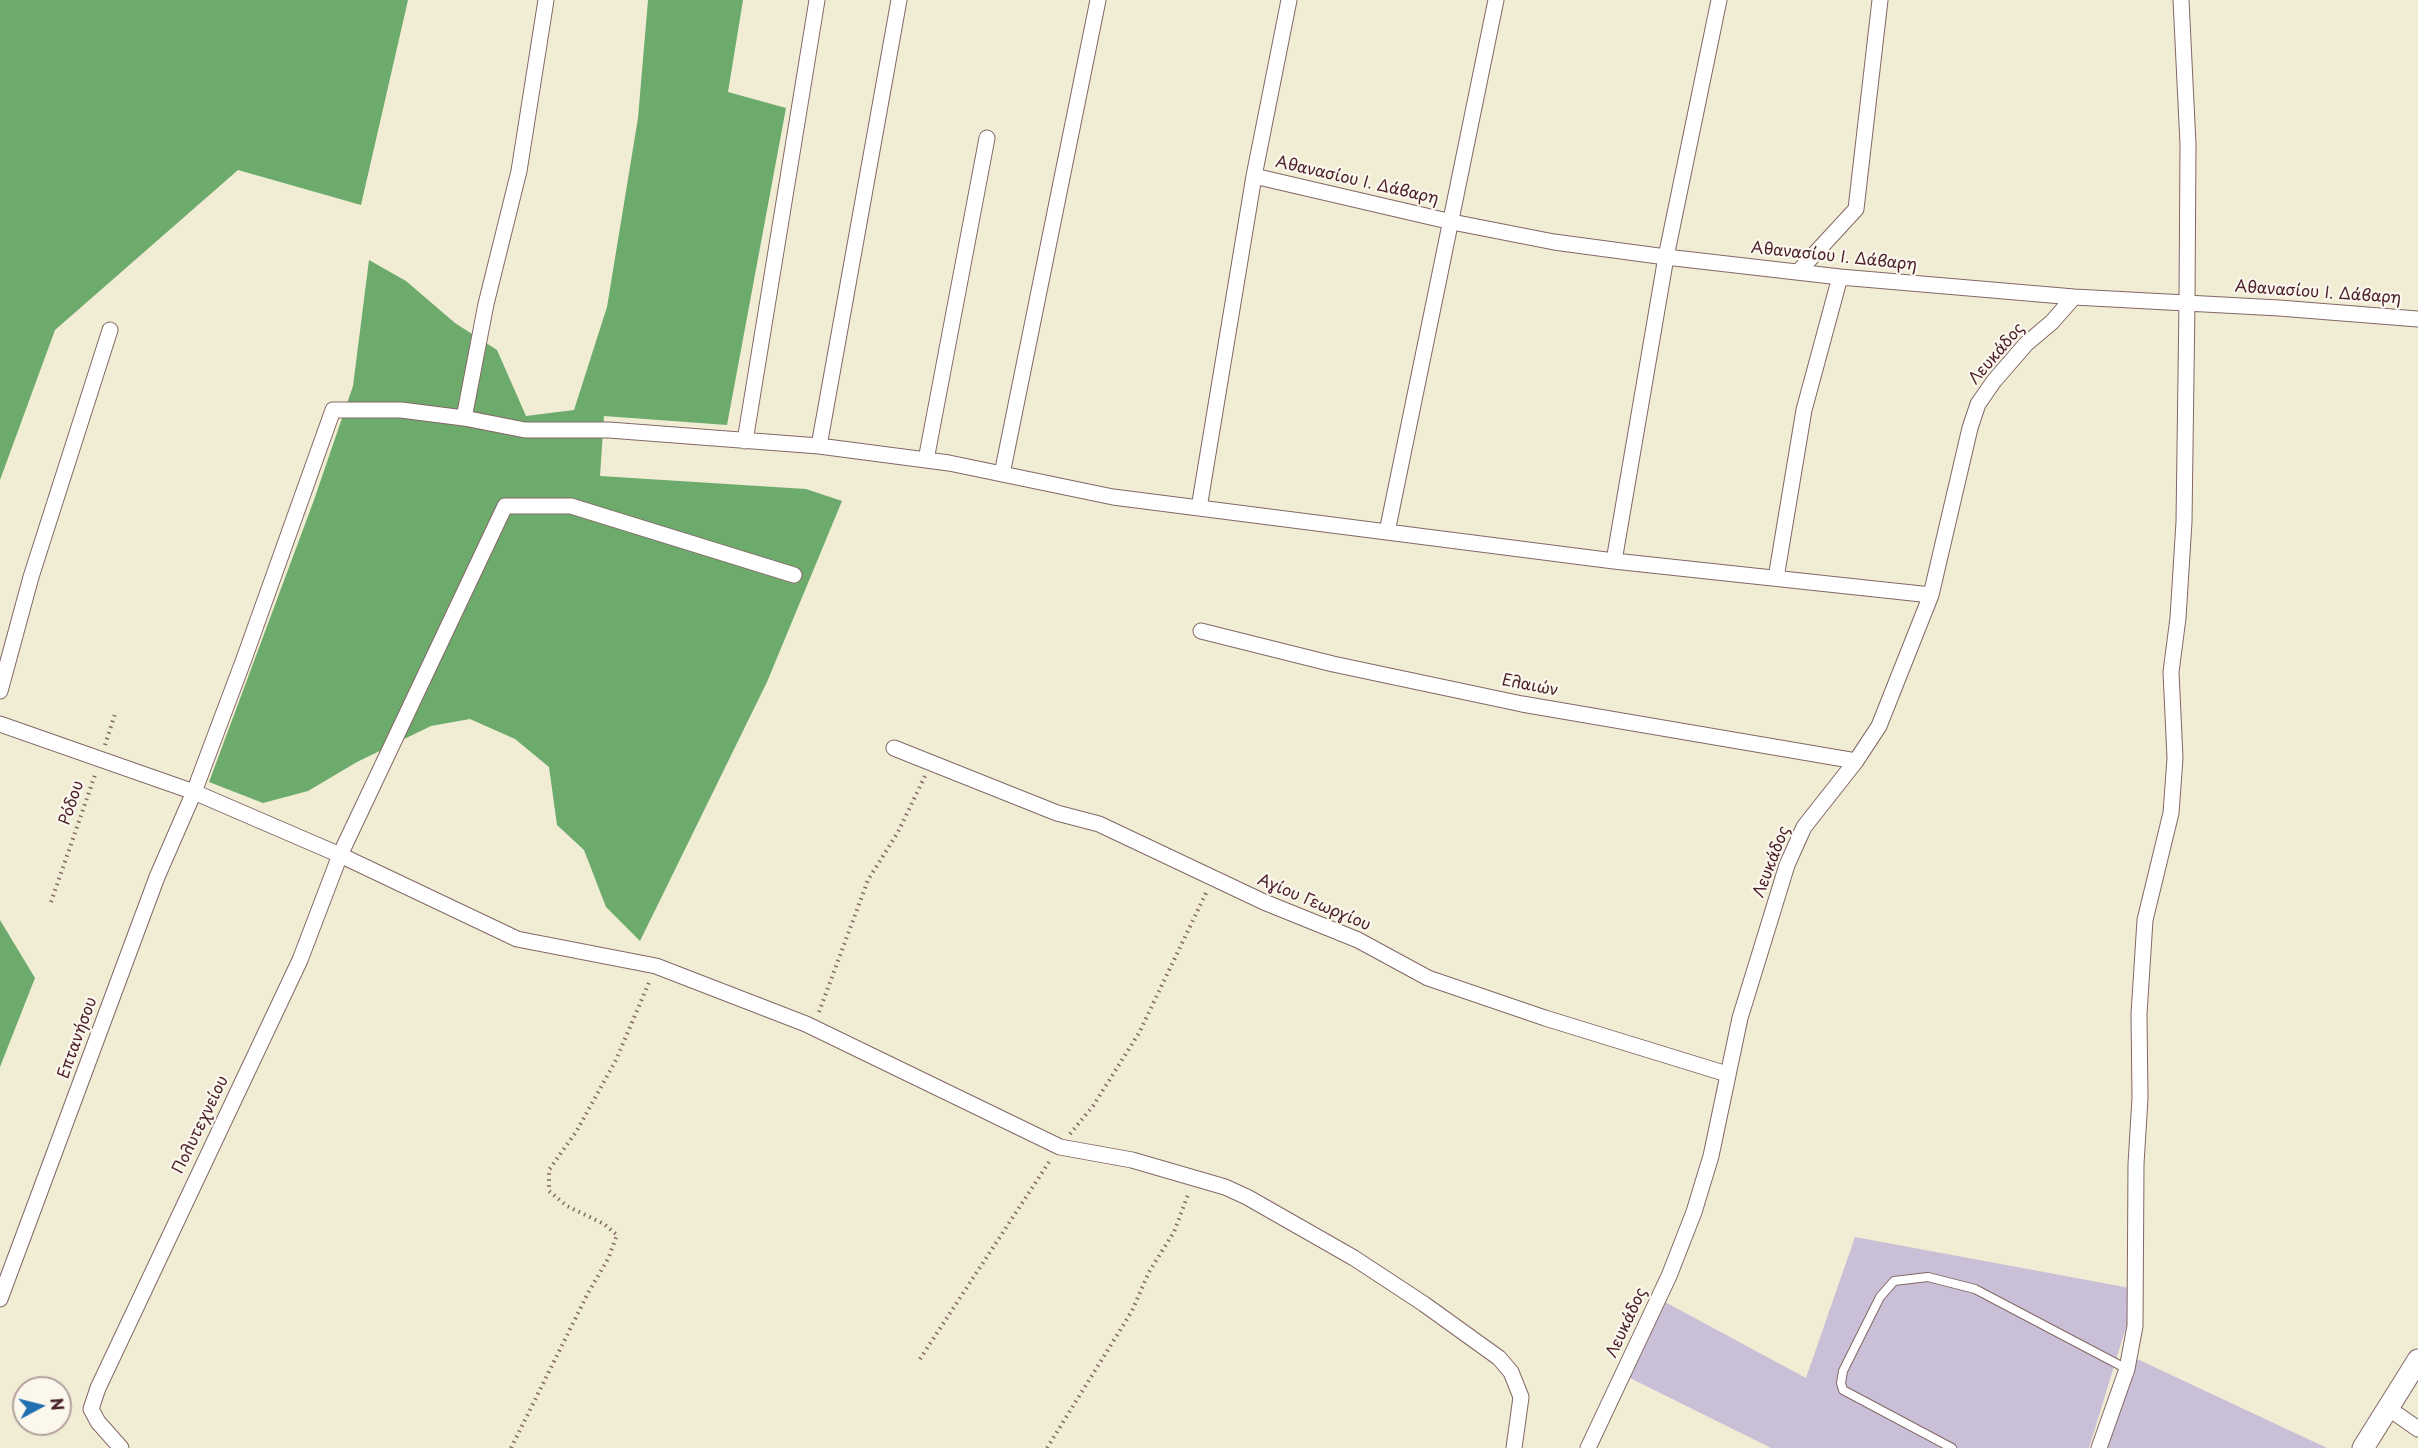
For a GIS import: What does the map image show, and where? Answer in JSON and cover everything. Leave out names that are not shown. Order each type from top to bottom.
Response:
[{"type":"main road","points":[[2363,1448],[2418,1360]]},
{"type":"street","points":[[546,0],[519,171],[486,304],[464,418],[525,430],[609,430],[819,446],[926,460],[1113,497],[1614,561],[1931,595]]},
{"type":"street","points":[[745,441],[817,0]]},
{"type":"street","points":[[819,446],[899,0]]},
{"type":"street","points":[[1002,474],[1098,0]]},
{"type":"street","points":[[1199,508],[1254,176],[1289,0]]},
{"type":"street","points":[[1387,532],[1496,0]]},
{"type":"street","points":[[1614,561],[1666,257],[1719,0]]},
{"type":"street","points":[[1798,272],[1856,209],[1880,0]]},
{"type":"street","points":[[2098,1448],[2127,1369],[2135,1326],[2136,1164],[2140,1098],[2139,1014],[2145,920],[2171,813],[2175,758],[2171,672],[2178,618],[2184,522],[2187,302],[2188,144],[2181,0]]},
{"type":"street","points":[[926,460],[987,138]]},
{"type":"street","name":"Αθανασίου Ι. Δάβαρη","points":[[1254,176],[1452,222],[1554,242],[1666,257],[1840,277],[2074,297],[2187,302],[2418,319]]},
{"type":"street","points":[[1776,578],[1804,410],[1840,277]]},
{"type":"street","name":"Λευκάδος","points":[[1588,1448],[1669,1276],[1694,1212],[1711,1156],[1740,1018],[1787,865],[1804,827],[1856,761],[1878,726],[1931,595],[1970,428],[1978,404],[1994,381],[2026,344],[2052,322],[2074,297]]},
{"type":"street","points":[[0,691],[31,577],[110,330]]},
{"type":"street","name":"Επτανήσου","points":[[0,1299],[156,877],[194,792],[333,410],[401,410],[464,418]]},
{"type":"street","name":"Πολυτεχνείου","points":[[121,1448],[98,1422],[91,1409],[98,1388],[300,960],[340,855],[505,506],[571,506],[794,575]]},
{"type":"street","name":"Ελαιών","points":[[1201,631],[1333,664],[1522,704],[1856,761]]},
{"type":"street","points":[[0,724],[194,792],[340,855],[517,939],[656,966],[813,1028],[1060,1147],[1132,1160],[1247,1197],[1354,1258],[1424,1304],[1498,1358],[1510,1372],[1521,1397],[1515,1448]]},
{"type":"street","name":"Αγίου Γεωργίου","points":[[894,748],[1057,813],[1099,824],[1264,902],[1358,940],[1428,978],[1567,1025],[1727,1074]]},
{"type":"street","points":[[2388,1408],[2418,1429]]},
{"type":"lane","points":[[1952,1448],[1843,1390],[1841,1383],[1843,1371],[1880,1297],[1894,1281],[1928,1277],[1975,1289],[2127,1369]]},
{"type":"path","name":"Ρόδου","points":[[51,902],[116,711]]},
{"type":"path","points":[[813,1028],[868,880],[898,832],[932,762]]},
{"type":"path","points":[[920,1359],[1060,1147],[1093,1106],[1139,1033],[1213,878]]},
{"type":"path","points":[[511,1448],[588,1293],[608,1259],[617,1235],[604,1224],[567,1206],[549,1191],[549,1170],[576,1132],[616,1060],[656,966]]},
{"type":"path","points":[[1047,1448],[1132,1311],[1149,1272],[1174,1232],[1194,1179]]},
{"type":"shaded area","points":[[1855,1237],[2130,1288],[2127,1324],[2089,1448],[1771,1448],[1630,1378],[1665,1302],[1806,1378]]},
{"type":"shaded area","points":[[2135,1358],[2327,1448],[2105,1448]]},
{"type":"green space","points":[[0,0],[408,0],[361,205],[238,170],[55,330],[0,480]]},
{"type":"green space","points":[[648,0],[743,0],[728,92],[786,108],[727,425],[604,416],[600,476],[806,489],[842,501],[767,682],[640,941],[606,907],[584,850],[557,825],[549,767],[515,739],[470,719],[431,726],[357,762],[308,791],[263,803],[209,782],[314,500],[353,386],[369,260],[406,281],[455,323],[497,350],[526,416],[574,410],[607,307],[638,118]]},
{"type":"green space","points":[[0,920],[35,978],[0,1067]]}]
